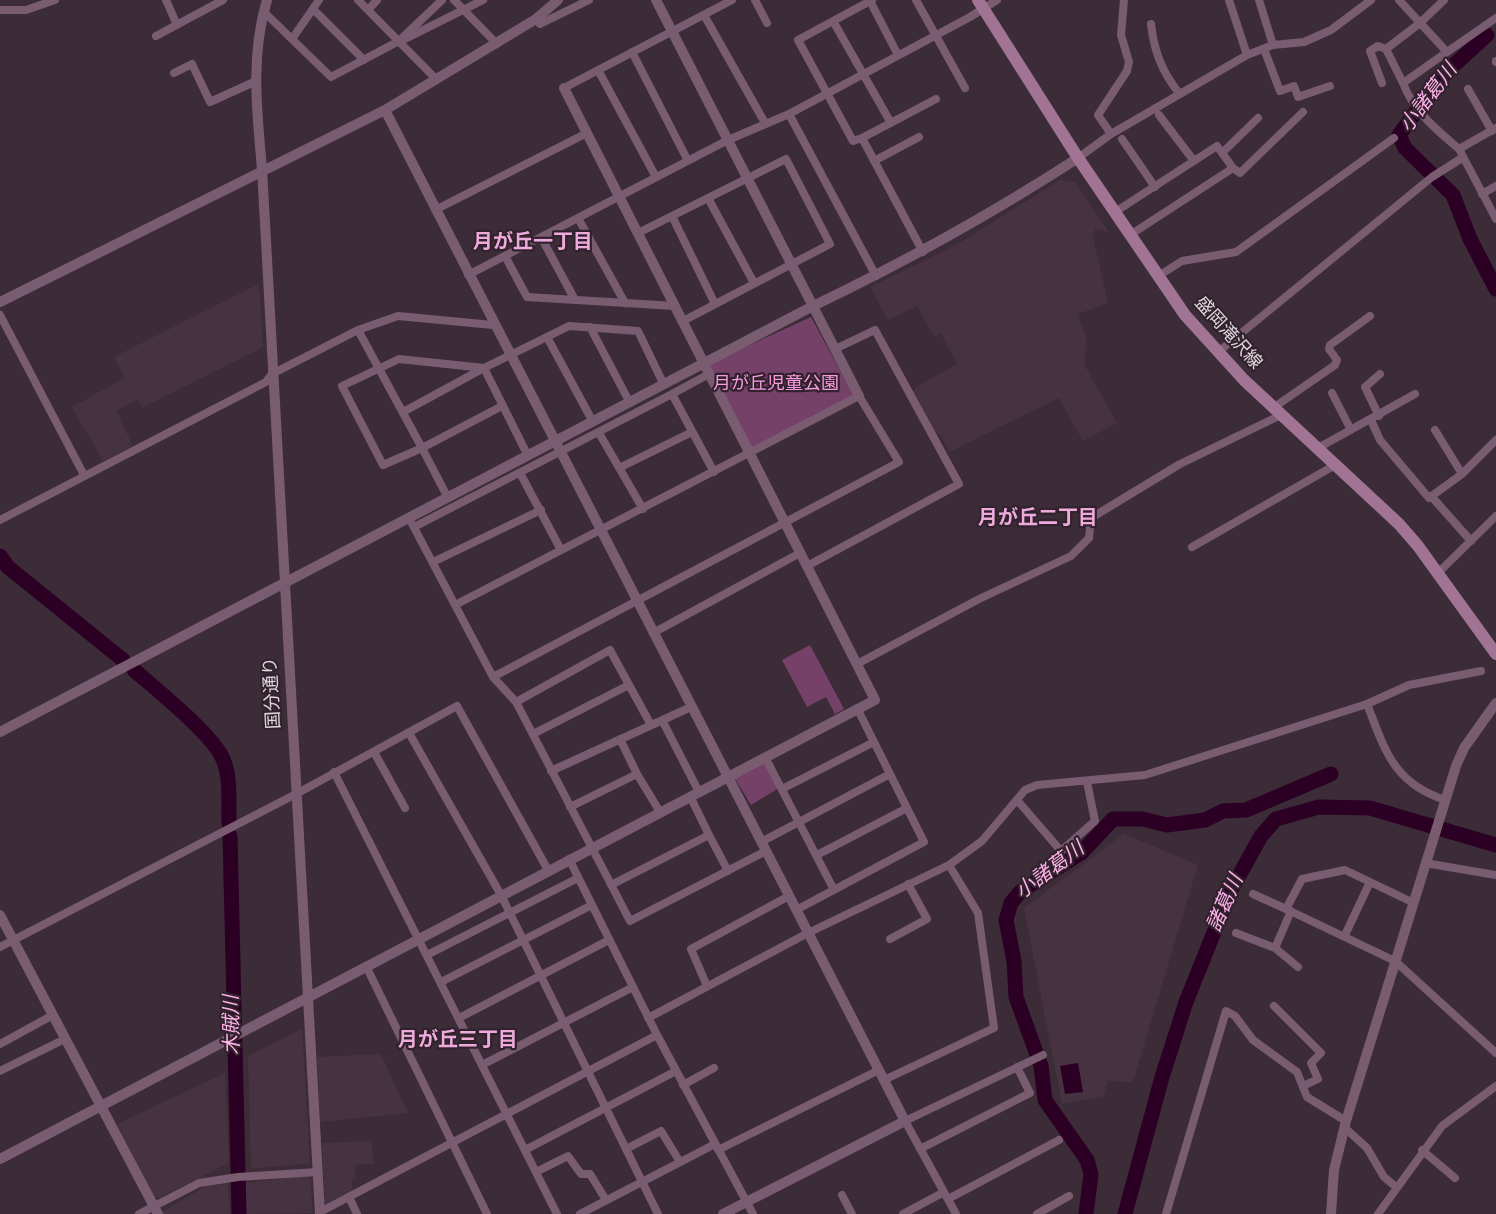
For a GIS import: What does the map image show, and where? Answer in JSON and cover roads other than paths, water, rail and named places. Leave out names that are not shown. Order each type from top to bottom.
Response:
[{"type":"main road","name":"盛岡滝沢線","points":[[980,5],[1078,158],[1185,315],[1217,353],[1276,411],[1399,524],[1438,573],[1496,654]]},
{"type":"street","points":[[0,10],[26,10],[55,0]]},
{"type":"street","points":[[166,0],[177,25]]},
{"type":"street","points":[[156,36],[223,0]]},
{"type":"street","name":"国分通り","points":[[267,0],[255,55],[254,82],[262,169],[320,1213]]},
{"type":"street","points":[[292,39],[320,0]]},
{"type":"street","points":[[358,0],[436,79]]},
{"type":"street","points":[[368,10],[377,0]]},
{"type":"street","points":[[399,41],[442,0]]},
{"type":"street","points":[[454,0],[497,44]]},
{"type":"street","points":[[264,12],[331,77],[483,0]]},
{"type":"street","points":[[0,302],[262,169],[385,110],[497,44],[536,19],[558,0]]},
{"type":"street","points":[[536,19],[540,24],[589,0]]},
{"type":"street","points":[[493,677],[898,462],[859,396],[656,0]]},
{"type":"street","points":[[0,1159],[875,700],[564,88],[732,0]]},
{"type":"street","points":[[755,0],[767,23]]},
{"type":"street","points":[[916,0],[964,88]]},
{"type":"street","points":[[468,275],[728,140],[789,114],[935,36],[980,5],[997,0]]},
{"type":"street","points":[[1111,134],[1098,115],[1127,71],[1129,62],[1121,35],[1124,0]]},
{"type":"street","points":[[1229,0],[1247,55]]},
{"type":"street","points":[[1259,0],[1274,45]]},
{"type":"street","points":[[0,732],[285,584],[520,473],[599,433],[672,394],[707,369],[813,306],[923,252],[1012,201],[1111,134],[1139,120],[1179,93],[1247,55],[1274,45],[1304,42],[1331,30],[1371,0]]},
{"type":"street","points":[[1399,0],[1447,52]]},
{"type":"street","points":[[1386,49],[1420,23],[1444,0]]},
{"type":"street","points":[[898,55],[871,1],[798,40],[853,141],[936,99]]},
{"type":"street","points":[[314,9],[364,60]]},
{"type":"street","points":[[704,15],[765,123]]},
{"type":"street","points":[[1403,83],[1496,18]]},
{"type":"street","points":[[833,21],[891,123]]},
{"type":"street","points":[[1151,24],[1153,43],[1165,75],[1179,93]]},
{"type":"street","points":[[1382,83],[1370,51],[1378,46],[1386,49],[1418,110],[1459,149],[1496,219]]},
{"type":"street","points":[[1264,49],[1280,91],[1294,86],[1298,96],[1330,86]]},
{"type":"street","points":[[632,52],[688,161]]},
{"type":"street","points":[[174,73],[192,64],[210,102],[254,82]]},
{"type":"street","points":[[598,70],[656,177]]},
{"type":"street","points":[[1459,149],[1494,129],[1468,89]]},
{"type":"street","points":[[385,110],[493,325],[881,1075],[956,1214]]},
{"type":"street","points":[[1115,212],[1217,146],[1233,168],[1240,173],[1303,112]]},
{"type":"street","points":[[789,114],[876,276]]},
{"type":"street","points":[[1159,115],[1194,161]]},
{"type":"street","points":[[1222,153],[1258,118]]},
{"type":"street","points":[[435,210],[587,134]]},
{"type":"street","points":[[874,161],[919,137]]},
{"type":"street","points":[[862,138],[923,252]]},
{"type":"street","points":[[1157,277],[1182,261],[1236,252],[1394,138]]},
{"type":"street","points":[[1122,139],[1155,187]]},
{"type":"street","points":[[1217,353],[1436,175],[1462,158]]},
{"type":"street","points":[[638,233],[786,159],[830,244],[683,321]]},
{"type":"street","points":[[1130,235],[1233,168]]},
{"type":"street","points":[[1482,194],[1496,186]]},
{"type":"street","points":[[708,198],[754,284]]},
{"type":"street","points":[[672,216],[715,304]]},
{"type":"street","points":[[578,218],[625,303]]},
{"type":"street","points":[[541,237],[575,300]]},
{"type":"street","points":[[505,256],[527,297],[675,306]]},
{"type":"street","points":[[0,315],[84,475]]},
{"type":"street","points":[[0,520],[266,382],[272,374],[358,330],[398,316],[493,325]]},
{"type":"street","points":[[857,664],[979,598],[1071,556],[1089,538],[1091,518],[1180,464],[1276,411],[1335,365],[1337,360],[1329,349],[1330,345],[1370,316]]},
{"type":"street","points":[[403,412],[509,355],[569,326],[638,331],[664,385]]},
{"type":"street","points":[[590,327],[630,403]]},
{"type":"street","points":[[358,330],[448,498]]},
{"type":"street","points":[[807,566],[959,484],[875,330],[835,349]]},
{"type":"street","points":[[547,337],[593,422]]},
{"type":"street","points":[[484,368],[399,359],[342,386],[383,465],[422,448],[502,406]]},
{"type":"street","points":[[484,368],[528,456]]},
{"type":"street","points":[[412,523],[448,498],[593,422],[664,385],[707,369]]},
{"type":"street","points":[[1380,374],[1365,387],[1380,441],[1429,498],[1462,474],[1496,440]]},
{"type":"street","points":[[1332,393],[1351,430]]},
{"type":"street","points":[[672,394],[714,472]]},
{"type":"street","points":[[1318,448],[1415,394]]},
{"type":"street","points":[[457,604],[859,396]]},
{"type":"street","points":[[1435,430],[1462,474]]},
{"type":"street","points":[[620,468],[692,432]]},
{"type":"street","points":[[599,433],[643,509]]},
{"type":"street","points":[[1192,547],[1336,464]]},
{"type":"street","points":[[520,473],[561,550]]},
{"type":"street","points":[[1431,496],[1471,541]]},
{"type":"street","points":[[433,562],[541,510]]},
{"type":"street","points":[[1438,573],[1496,516]]},
{"type":"street","points":[[412,523],[457,604],[493,677],[516,702],[630,921],[728,871],[800,822],[890,774]]},
{"type":"street","points":[[653,633],[800,553]]},
{"type":"street","points":[[516,702],[610,650],[651,726]]},
{"type":"street","points":[[648,1018],[808,933],[949,865],[982,840],[1025,790],[1037,785],[1145,775],[1367,704],[1409,685],[1481,671]]},
{"type":"street","points":[[533,735],[629,685]]},
{"type":"street","points":[[1331,1214],[1334,1170],[1345,1125],[1444,803],[1464,748],[1496,703]]},
{"type":"street","points":[[1367,704],[1384,748],[1402,776],[1444,803]]},
{"type":"street","points":[[0,947],[296,794],[457,706],[549,870]]},
{"type":"street","points":[[551,771],[691,707]]},
{"type":"street","points":[[796,910],[924,842],[857,708]]},
{"type":"street","points":[[662,720],[709,835],[728,871]]},
{"type":"street","points":[[409,733],[501,895],[658,1214]]},
{"type":"street","points":[[620,739],[637,774],[660,812]]},
{"type":"street","points":[[782,789],[874,742]]},
{"type":"street","points":[[374,752],[405,808]]},
{"type":"street","points":[[765,757],[834,890]]},
{"type":"street","points":[[334,772],[557,1214]]},
{"type":"street","points":[[570,807],[637,774]]},
{"type":"street","points":[[1017,800],[1061,851],[1095,821],[1087,782]]},
{"type":"street","points":[[816,855],[907,808]]},
{"type":"street","points":[[610,885],[709,835]]},
{"type":"street","points":[[569,860],[648,1018],[753,1214]]},
{"type":"street","points":[[1426,862],[1496,875]]},
{"type":"street","points":[[580,1214],[680,1162],[994,1028],[978,914],[949,865]]},
{"type":"street","points":[[1275,948],[1302,879],[1345,870],[1413,903]]},
{"type":"street","points":[[427,955],[578,878]]},
{"type":"street","points":[[1345,935],[1370,882]]},
{"type":"street","points":[[890,939],[927,919],[908,884]]},
{"type":"street","points":[[1252,894],[1345,935],[1395,961],[1496,1053]]},
{"type":"street","points":[[707,986],[692,949],[789,896]]},
{"type":"street","points":[[441,982],[592,905]]},
{"type":"street","points":[[0,915],[156,1210]]},
{"type":"street","points":[[1236,933],[1275,948],[1298,967]]},
{"type":"street","points":[[459,1018],[609,940]]},
{"type":"street","points":[[366,966],[487,1214]]},
{"type":"street","points":[[482,1065],[633,987]]},
{"type":"street","points":[[1274,1006],[1321,1053],[1311,1063],[1318,1079],[1303,1086]]},
{"type":"street","points":[[1166,1214],[1226,1011],[1235,1016],[1253,1040],[1297,1072],[1307,1097],[1345,1125],[1367,1148],[1384,1177],[1396,1187]]},
{"type":"street","points":[[0,1044],[53,1015]]},
{"type":"street","points":[[320,1213],[657,1035]]},
{"type":"street","points":[[0,1071],[65,1039]]},
{"type":"street","points":[[723,1214],[905,1121],[1039,1057]]},
{"type":"street","points":[[920,1149],[1030,1092],[1017,1067]]},
{"type":"street","points":[[683,1085],[714,1068]]},
{"type":"street","points":[[525,1150],[676,1071]]},
{"type":"street","points":[[1378,1214],[1422,1150],[1442,1126],[1496,1086]]},
{"type":"street","points":[[626,1149],[661,1131],[680,1162]]},
{"type":"street","points":[[903,1214],[946,1196],[1059,1140]]},
{"type":"street","points":[[1422,1150],[1455,1178]]},
{"type":"street","points":[[536,1172],[568,1156],[580,1173],[590,1174],[606,1200]]},
{"type":"street","points":[[139,1214],[156,1210],[199,1183],[238,1177],[318,1172]]},
{"type":"street","points":[[842,1195],[849,1213]]},
{"type":"street","points":[[1037,1214],[1069,1196]]},
{"type":"street","points":[[349,1197],[357,1214]]},
{"type":"waterway","name":"小諸葛川","points":[[1487,35],[1442,76],[1399,135],[1405,148],[1453,195],[1470,239],[1496,289]]},
{"type":"waterway","name":"木賊川","points":[[0,556],[8,567],[123,660]]},
{"type":"waterway","name":"木賊川","points":[[134,670],[193,722],[221,755],[227,771],[229,824]]},
{"type":"waterway","name":"小諸葛川","points":[[1086,1214],[1091,1174],[1087,1160],[1045,1100],[1041,1066],[1016,997],[1014,961],[1006,920],[1011,903],[1021,891],[1081,853],[1113,819],[1142,819],[1167,825],[1205,820],[1223,811],[1246,810],[1331,774]]},
{"type":"waterway","name":"諸葛川","points":[[1125,1214],[1162,1077],[1186,1002],[1231,890],[1261,836],[1276,819],[1319,807],[1370,808],[1496,845]]},
{"type":"waterway","name":"木賊川","points":[[230,836],[239,1214]]},
{"type":"district","name":"月が丘一丁目","points":[[533,244]]},
{"type":"district","name":"月が丘二丁目","points":[[1038,520]]},
{"type":"district","name":"月が丘三丁目","points":[[458,1042]]},
{"type":"park label","name":"月が丘児童公園","points":[[776,385]]}]
